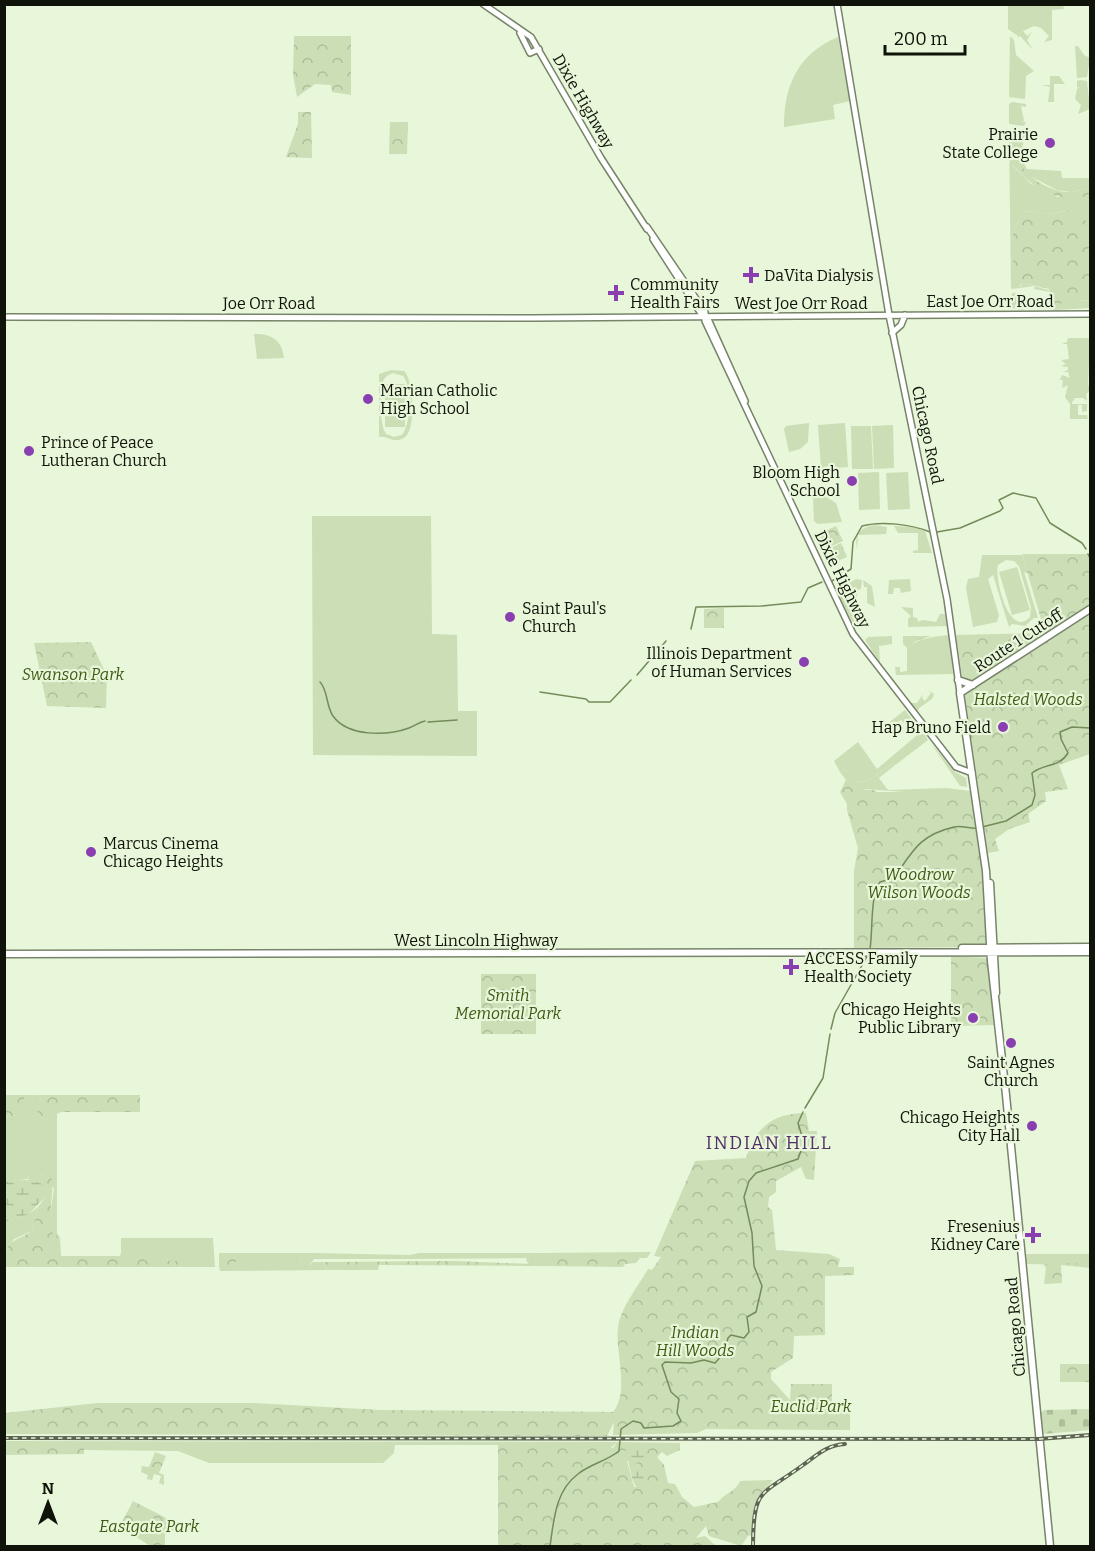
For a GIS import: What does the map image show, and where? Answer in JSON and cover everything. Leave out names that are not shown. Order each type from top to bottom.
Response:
[{"type":"main road","name":"Route 1 Cutoff","points":[[960,693],[1090,609]]},
{"type":"main road","points":[[958,680],[967,685],[974,685]]},
{"type":"main road","name":"Chicago Road","points":[[960,693],[986,871],[990,882],[996,997],[1050,1546]]},
{"type":"main road","name":"West Lincoln Highway","points":[[4,954],[869,952],[947,951],[951,948],[992,951],[1090,950]]},
{"type":"street","points":[[483,4],[491,7]]},
{"type":"street","name":"Chicago Road","points":[[837,4],[892,333],[941,565],[960,693]]},
{"type":"street","name":"Dixie Highway","points":[[491,7],[518,29],[531,53],[539,49],[601,158],[699,303],[729,373],[745,401]]},
{"type":"street","name":"Dixie Highway","points":[[647,227],[713,328],[853,634],[957,767],[972,773]]},
{"type":"street","points":[[685,317],[694,308],[694,302]]},
{"type":"street","name":"East Joe Orr Road","points":[[889,315],[1090,314]]},
{"type":"street","name":"West Joe Orr Road","points":[[532,318],[889,315]]},
{"type":"street","points":[[892,333],[901,325],[905,315]]},
{"type":"street","name":"Joe Orr Road","points":[[4,317],[532,318]]},
{"type":"street","points":[[713,328],[717,320],[722,317]]},
{"type":"green space","points":[[1008,5],[1063,5],[1064,9],[1052,10],[1052,40],[1044,42],[1049,36],[1041,28],[1034,26],[1023,31],[1027,36],[1032,32],[1027,40],[1033,50],[1020,36],[1017,38],[1018,36],[1008,29]]},
{"type":"green space","points":[[294,36],[351,36],[351,95],[332,92],[331,85],[315,84],[297,97],[293,74]]},
{"type":"green space","points":[[1010,36],[1014,40],[1016,55],[1034,71],[1026,76],[1025,99],[1009,97]]},
{"type":"green space","points":[[838,37],[850,101],[833,105],[835,119],[784,127],[787,98],[796,73],[813,52]]},
{"type":"green space","points":[[1075,46],[1078,46],[1084,55],[1090,58],[1087,77],[1077,78]]},
{"type":"green space","points":[[1050,76],[1059,76],[1065,84],[1054,84],[1054,102],[1048,102],[1050,87],[1042,85],[1050,85]]},
{"type":"green space","points":[[1077,81],[1087,81],[1090,109],[1078,114],[1081,105],[1075,99],[1077,89],[1081,86],[1077,88]]},
{"type":"green space","points":[[1012,102],[1026,104],[1026,107],[1021,106],[1024,121],[1021,122],[1026,122],[1024,126],[1009,124],[1009,104]]},
{"type":"green space","points":[[298,112],[311,112],[312,158],[286,157],[298,124]]},
{"type":"green space","points":[[390,122],[408,122],[407,154],[389,154]]},
{"type":"green space","points":[[1012,130],[1029,132],[1030,135],[1024,138],[1022,150],[1023,161],[1027,169],[1061,171],[1062,178],[1090,178],[1090,188],[1071,192],[1057,190],[1026,174],[1017,161],[1012,165],[1030,183],[1057,197],[1090,195],[1090,231],[1078,225],[1066,210],[1052,214],[1023,211],[1013,233],[1020,287],[1023,283],[1034,286],[1011,289],[1009,132]]},
{"type":"green space","points":[[1017,160],[1026,172],[1045,186],[1067,192],[1090,188],[1090,195],[1066,198],[1050,194],[1036,186],[1012,165]]},
{"type":"green space","points":[[1067,210],[1070,214],[1086,216],[1086,224],[1079,225],[1090,231],[1090,300],[1078,301],[1076,304],[1053,303],[1049,289],[1023,283],[1018,287],[1013,285],[1013,233],[1023,211],[1052,214]]},
{"type":"green space","points":[[1035,286],[1048,290],[1050,292],[1034,289]]},
{"type":"green space","points":[[1013,293],[1019,293],[1017,306],[1024,306],[1023,310],[1012,308]]},
{"type":"green space","points":[[1052,295],[1053,303],[1090,300],[1090,308],[1054,310],[1051,308]]},
{"type":"green space","points":[[254,334],[266,335],[275,339],[281,347],[284,358],[257,359]]},
{"type":"green space","points":[[1068,338],[1090,338],[1088,386],[1090,384],[1090,391],[1086,394],[1087,401],[1083,398],[1075,398],[1072,402],[1072,404],[1087,404],[1087,411],[1082,412],[1082,405],[1078,405],[1078,415],[1087,415],[1088,419],[1070,419],[1070,404],[1065,397],[1068,385],[1062,388],[1063,380],[1060,380],[1062,375],[1070,378],[1068,372],[1063,372],[1068,370],[1068,367],[1061,366],[1066,364],[1061,360],[1069,359],[1067,344],[1062,344],[1067,342]]},
{"type":"green space","points":[[391,370],[404,371],[410,384],[411,425],[405,437],[398,440],[379,437],[379,374]],"holes":[[[393,373],[403,376],[408,388],[409,414],[402,435],[394,437],[386,434],[382,423],[382,387],[388,375]]]},
{"type":"green space","points":[[385,384],[405,384],[405,427],[385,427]]},
{"type":"green space","points":[[809,423],[808,442],[800,449],[789,452],[784,429],[786,426]]},
{"type":"green space","points":[[845,423],[848,467],[821,469],[818,425]]},
{"type":"green space","points":[[893,425],[894,468],[874,469],[872,426]]},
{"type":"green space","points":[[851,426],[871,426],[873,469],[852,469]]},
{"type":"green space","points":[[879,472],[880,509],[859,510],[858,473]]},
{"type":"green space","points":[[908,472],[910,509],[888,510],[886,473]]},
{"type":"green space","points":[[813,497],[826,497],[836,503],[842,522],[818,524],[814,521]]},
{"type":"green space","points":[[312,516],[431,516],[432,634],[457,635],[458,711],[477,711],[477,756],[313,755]]},
{"type":"green space","points":[[874,525],[887,527],[886,534],[858,535],[857,549],[856,539],[859,532]]},
{"type":"green space","points":[[836,526],[843,541],[825,549],[819,534]]},
{"type":"green space","points":[[894,526],[914,527],[925,531],[932,553],[913,553],[918,550],[918,533],[898,533]]},
{"type":"green space","points":[[841,543],[847,557],[830,564],[824,551]]},
{"type":"green space","name":"Halsted Woods","points":[[1022,554],[1090,554],[1090,754],[1059,765],[1068,789],[1045,792],[1046,801],[1028,814],[1030,822],[1009,829],[995,839],[999,851],[988,853],[956,635],[1045,633]]},
{"type":"green space","points":[[982,555],[1022,555],[1028,574],[1024,572],[1038,618],[1034,618],[1025,626],[1012,624],[1009,627],[993,575],[988,579],[999,615],[997,622],[973,627],[966,588],[968,579],[979,577]],"holes":[[[1006,560],[1014,561],[1019,566],[1031,608],[1030,617],[1022,622],[1010,614],[998,581],[998,565]]]},
{"type":"green space","points":[[1017,567],[1030,610],[1012,615],[999,572]]},
{"type":"green space","points":[[856,579],[862,580],[861,589],[857,590],[857,607],[863,627],[855,627],[836,590]]},
{"type":"green space","points":[[910,579],[911,591],[901,593],[900,588],[894,588],[893,594],[888,594],[889,580]]},
{"type":"green space","points":[[863,580],[872,586],[875,607],[867,603],[867,587],[864,587]]},
{"type":"green space","points":[[901,607],[913,608],[913,617],[917,618],[918,622],[923,620],[936,622],[940,614],[945,614],[947,626],[908,627],[908,619],[911,616]]},
{"type":"green space","points":[[724,608],[724,628],[704,628],[704,609]]},
{"type":"green space","points":[[948,635],[953,674],[896,675],[895,667],[900,667],[900,672],[907,671],[907,648],[912,644]]},
{"type":"green space","points":[[892,636],[892,644],[879,646],[880,663],[865,640],[868,637]]},
{"type":"green space","points":[[903,636],[931,636],[916,641],[907,648],[903,644]]},
{"type":"green space","name":"Swanson Park","points":[[91,642],[107,676],[106,708],[47,706],[34,643]]},
{"type":"green space","points":[[928,690],[934,694],[932,699],[919,708],[918,712],[911,703],[917,703],[923,694],[922,698],[925,701],[931,693]]},
{"type":"green space","points":[[905,710],[919,729],[912,731],[901,720],[889,728],[887,724]]},
{"type":"green space","points":[[922,731],[928,740],[894,766],[892,764],[871,779],[857,783],[844,769],[840,772],[834,761],[858,742],[877,769]]},
{"type":"green space","points":[[931,743],[955,772],[966,778],[967,787],[960,786]]},
{"type":"green space","name":"Woodrow Wilson Woods","points":[[892,764],[894,766],[864,790],[971,792],[983,873],[986,943],[982,947],[854,948],[854,871],[858,848],[847,804],[840,792],[846,780],[840,772],[844,769],[858,783],[871,779]]},
{"type":"green space","points":[[879,778],[888,790],[947,788],[970,791],[972,797],[864,789]]},
{"type":"green space","points":[[951,956],[987,958],[994,1025],[951,1026]]},
{"type":"green space","name":"Smith Memorial Park","points":[[481,974],[536,974],[536,1034],[481,1034]]},
{"type":"green space","points":[[5,1095],[24,1095],[24,1109],[18,1115],[5,1117]]},
{"type":"green space","points":[[24,1095],[38,1095],[41,1099],[37,1111],[44,1119],[57,1113],[57,1233],[60,1238],[52,1234],[51,1210],[54,1188],[29,1175],[27,1179],[5,1182],[5,1117],[18,1115],[24,1109]]},
{"type":"green space","points":[[38,1095],[140,1095],[140,1112],[61,1112],[44,1119],[37,1111],[41,1099]]},
{"type":"green space","points":[[806,1113],[809,1131],[817,1131],[814,1180],[806,1179],[801,1167],[776,1181],[776,1192],[769,1197],[768,1207],[772,1210],[776,1250],[829,1254],[840,1259],[838,1267],[854,1267],[854,1275],[825,1276],[825,1335],[794,1336],[793,1358],[771,1372],[771,1379],[790,1400],[791,1384],[832,1384],[832,1409],[850,1409],[850,1430],[706,1429],[697,1433],[613,1435],[614,1422],[607,1436],[5,1434],[5,1413],[98,1403],[252,1403],[380,1410],[613,1412],[621,1394],[619,1320],[648,1269],[652,1270],[661,1257],[654,1256],[695,1161],[746,1158],[755,1138],[767,1124],[784,1116]]},
{"type":"green space","points":[[34,1169],[41,1169],[51,1175],[52,1233],[60,1238],[61,1256],[164,1253],[168,1261],[195,1261],[195,1264],[184,1264],[182,1267],[5,1267],[8,1247],[32,1231],[38,1207],[46,1196],[38,1182],[27,1179]]},
{"type":"green space","points":[[33,1180],[46,1186],[46,1196],[29,1214],[6,1222],[5,1182]]},
{"type":"green space","points":[[38,1207],[32,1231],[14,1239],[5,1251],[6,1222],[29,1214]]},
{"type":"green space","points":[[121,1238],[213,1238],[215,1267],[182,1267],[183,1264],[195,1264],[168,1261],[164,1253],[121,1253]]},
{"type":"green space","points":[[651,1252],[647,1258],[640,1258],[636,1263],[625,1264],[623,1267],[544,1266],[544,1253]]},
{"type":"green space","points":[[219,1253],[312,1253],[312,1255],[326,1255],[329,1259],[314,1259],[309,1266],[301,1266],[293,1258],[236,1258],[236,1266],[219,1266]]},
{"type":"green space","points":[[312,1253],[409,1255],[407,1259],[329,1259],[326,1255],[312,1255]]},
{"type":"green space","points":[[419,1253],[534,1253],[526,1258],[407,1259],[409,1255]]},
{"type":"green space","points":[[534,1253],[544,1253],[544,1266],[531,1266],[527,1262],[526,1258]]},
{"type":"green space","points":[[1090,1254],[1090,1265],[1026,1264],[1025,1255]]},
{"type":"green space","points":[[235,1258],[293,1258],[309,1266],[313,1262],[324,1262],[326,1270],[220,1271],[219,1266],[235,1266]]},
{"type":"green space","points":[[455,1261],[531,1264],[531,1266],[379,1265],[378,1270],[326,1270],[324,1262]]},
{"type":"green space","points":[[1043,1264],[1090,1265],[1090,1268],[1061,1265],[1062,1283],[1044,1284],[1046,1268]]},
{"type":"green space","points":[[1060,1364],[1090,1364],[1090,1382],[1060,1382]]},
{"type":"green space","points":[[1090,1409],[1090,1430],[1043,1434],[1041,1413],[1044,1410]]},
{"type":"green space","points":[[4,1441],[617,1442],[503,1546],[571,1445],[395,1445],[394,1453],[383,1463],[209,1463],[178,1451],[84,1450],[83,1444],[5,1444]]},
{"type":"green space","points":[[617,1442],[680,1443],[680,1450],[667,1456],[662,1452],[657,1457],[664,1465],[668,1483],[675,1484],[682,1497],[694,1507],[718,1502],[740,1481],[773,1480],[755,1504],[752,1535],[748,1536],[741,1546],[709,1536],[706,1526],[696,1538],[705,1536],[716,1546],[498,1546],[498,1445],[610,1445],[609,1447],[613,1448]],"holes":[[[627,1461],[643,1461],[635,1462],[634,1465],[638,1467],[639,1487],[634,1487]]]},
{"type":"green space","points":[[5,1444],[84,1444],[84,1454],[5,1455]]},
{"type":"green space","points":[[625,1447],[646,1448],[646,1459],[634,1464],[649,1471],[637,1489],[632,1478]]},
{"type":"green space","points":[[155,1452],[166,1456],[159,1473],[164,1475],[164,1485],[159,1483],[161,1476],[154,1474],[152,1480],[147,1479],[148,1475],[141,1472],[142,1466],[149,1467]]},
{"type":"green space","name":"Eastgate Park","points":[[133,1501],[180,1525],[165,1535],[165,1546],[150,1546],[120,1526]]},
{"type":"waterway","points":[[937,532],[960,528],[1000,511],[1003,508],[999,500],[1013,493],[1036,498],[1050,523],[1082,543],[1086,549]]},
{"type":"waterway","points":[[832,581],[851,569],[853,542],[862,526],[896,524],[930,532]]},
{"type":"waterway","points":[[1088,554],[1090,558]]},
{"type":"waterway","points":[[691,629],[696,607],[761,606],[801,602],[808,588],[822,582]]},
{"type":"waterway","points":[[637,675],[666,641]]},
{"type":"waterway","points":[[540,692],[586,699],[589,702],[610,702],[631,680]]},
{"type":"waterway","points":[[320,682],[333,716],[348,728],[379,733],[400,731],[425,721]]},
{"type":"waterway","points":[[428,722],[457,720]]},
{"type":"waterway","points":[[982,827],[1006,821],[1032,805],[1035,795],[1032,773],[1060,761],[1068,753],[1060,732],[1072,727],[1090,728]]},
{"type":"waterway","points":[[870,949],[873,904],[880,882],[894,878],[918,846],[932,835],[957,827],[978,828]]},
{"type":"waterway","points":[[831,1029],[835,1013],[869,953]]},
{"type":"waterway","points":[[805,1108],[823,1078],[830,1034]]},
{"type":"waterway","points":[[550,1546],[557,1507],[564,1489],[583,1471],[619,1451],[621,1429],[633,1421],[641,1423],[644,1428],[673,1426],[681,1421],[677,1413],[679,1399],[671,1392],[662,1365],[665,1362],[691,1363],[704,1360],[715,1363],[724,1353],[731,1335],[744,1338],[749,1332],[747,1317],[756,1312],[762,1286],[754,1266],[752,1233],[744,1197],[749,1181],[756,1173],[798,1159],[804,1143],[798,1123],[803,1112]]},
{"type":"railway","points":[[4,1438],[1039,1439],[1090,1435]]},
{"type":"railway","points":[[753,1546],[755,1513],[762,1495],[822,1451],[845,1444]]},
{"type":"place","name":"Prairie State College","points":[[1050,143]]},
{"type":"place","name":"DaVita Dialysis","points":[[751,275]]},
{"type":"place","name":"Community Health Fairs","points":[[616,293]]},
{"type":"place","name":"Marian Catholic High School","points":[[368,399]]},
{"type":"place","name":"Prince of Peace Lutheran Church","points":[[29,451]]},
{"type":"place","name":"Bloom High School","points":[[852,481]]},
{"type":"place","name":"Saint Paul's Church","points":[[510,617]]},
{"type":"place","name":"Illinois Department of Human Services","points":[[804,662]]},
{"type":"place","name":"Hap Bruno Field","points":[[1003,727]]},
{"type":"place","name":"Marcus Cinema Chicago Heights","points":[[91,852]]},
{"type":"place","name":"ACCESS Family Health Society","points":[[791,967]]},
{"type":"place","name":"Chicago Heights Public Library","points":[[973,1018]]},
{"type":"place","name":"Saint Agnes Church","points":[[1011,1043]]},
{"type":"place","name":"Chicago Heights City Hall","points":[[1032,1126]]},
{"type":"place","name":"Fresenius Kidney Care","points":[[1033,1235]]},
{"type":"district","name":"INDIAN HILL","points":[[769,1143]]},
{"type":"park label","name":"Indian Hill Woods","points":[[695,1341]]},
{"type":"park label","name":"Euclid Park","points":[[811,1406]]}]
